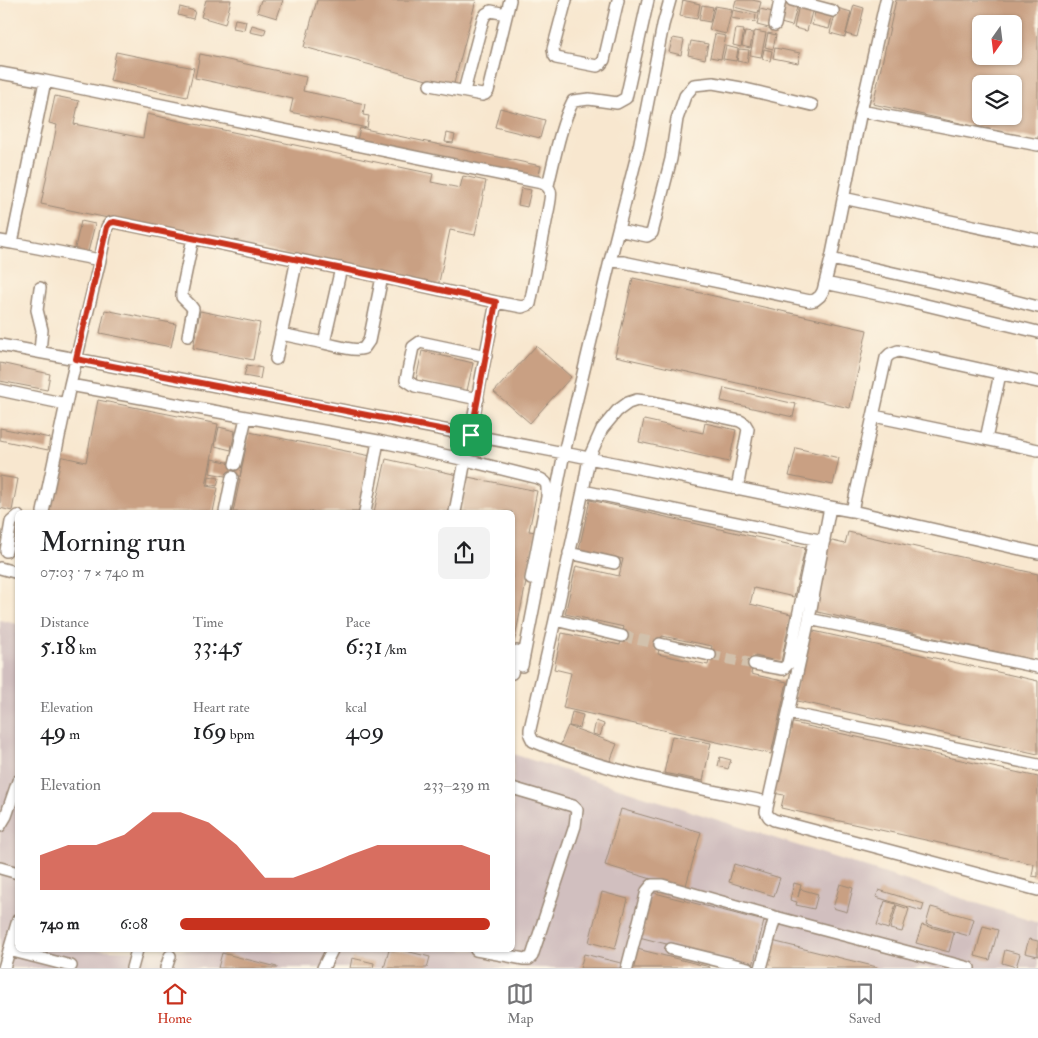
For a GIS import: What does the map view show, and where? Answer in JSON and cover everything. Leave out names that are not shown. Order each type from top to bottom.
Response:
[{"type":"street","points":[[430,85],[482,94],[488,92],[510,0]]},
{"type":"street","points":[[566,0],[553,49],[554,55],[556,58],[597,66],[604,60],[618,0]]},
{"type":"street","points":[[43,510],[76,359],[107,227],[110,223],[114,222],[341,268],[496,302],[522,307],[530,304],[551,194],[548,186],[561,131],[568,111],[573,100],[588,99],[617,103],[626,98],[648,0]]},
{"type":"street","points":[[522,666],[564,453],[639,147],[663,25],[670,0]]},
{"type":"street","points":[[775,25],[780,0]]},
{"type":"street","points":[[792,0],[833,11]]},
{"type":"street","points":[[610,261],[623,262],[810,301],[820,296],[831,259],[886,0]]},
{"type":"street","points":[[464,91],[483,19],[491,11],[506,14]]},
{"type":"street","points":[[0,73],[524,179],[548,186]]},
{"type":"street","points":[[12,243],[45,81]]},
{"type":"street","points":[[618,230],[647,236],[652,233],[671,159],[677,119],[685,96],[694,85],[714,83],[812,104]]},
{"type":"street","points":[[861,111],[1038,145]]},
{"type":"street","points":[[843,198],[1038,240]]},
{"type":"street","points":[[188,336],[193,309],[182,297],[182,291],[193,238]]},
{"type":"street","points":[[0,241],[100,260]]},
{"type":"street","points":[[276,359],[297,259]]},
{"type":"street","points":[[831,259],[1038,307]]},
{"type":"street","points":[[324,343],[341,268]]},
{"type":"street","points":[[281,334],[340,347],[361,349],[365,347],[369,341],[382,277]]},
{"type":"street","points":[[825,283],[902,299],[1038,332]]},
{"type":"street","points":[[40,288],[37,310],[42,330],[40,352]]},
{"type":"street","points":[[455,510],[496,302]]},
{"type":"street","points":[[478,399],[415,386],[406,380],[413,347],[420,342],[486,356]]},
{"type":"street","points":[[0,345],[589,458],[852,511],[1038,553]]},
{"type":"street","points":[[852,511],[886,358],[890,354],[898,352],[1038,382]]},
{"type":"street","points":[[986,439],[1000,374]]},
{"type":"street","points":[[70,385],[378,442],[466,460],[545,480],[547,496],[515,658]]},
{"type":"street","points":[[0,390],[66,404]]},
{"type":"street","points":[[737,489],[748,429],[745,424],[740,421],[637,400],[628,403],[617,411],[602,429],[589,458],[530,735],[533,741],[560,753],[620,770],[677,784],[768,802]]},
{"type":"street","points":[[874,416],[1038,450]]},
{"type":"street","points":[[235,464],[246,418]]},
{"type":"street","points":[[365,510],[378,442]]},
{"type":"street","points":[[225,510],[232,477]]},
{"type":"street","points":[[583,491],[819,540]]},
{"type":"street","points":[[754,664],[782,669],[788,664],[819,540],[830,507]]},
{"type":"street","points":[[6,551],[11,522],[15,519]]},
{"type":"street","points":[[819,540],[809,619],[768,802],[766,812],[769,817],[774,820],[1038,890]]},
{"type":"street","points":[[570,553],[614,563]]},
{"type":"street","points":[[0,568],[15,572]]},
{"type":"street","points":[[809,619],[1038,668]]},
{"type":"street","points":[[554,620],[622,636]]},
{"type":"street","points":[[660,644],[710,655]]},
{"type":"street","points":[[788,713],[1038,765]]},
{"type":"street","points":[[487,952],[524,959],[529,959],[532,956],[575,826],[577,810],[573,806],[515,789]]},
{"type":"street","points":[[0,826],[6,816],[15,790]]},
{"type":"street","points":[[0,868],[15,872]]},
{"type":"street","points":[[627,968],[648,891],[652,884],[662,885],[774,917],[927,963],[969,968]]},
{"type":"street","points":[[761,968],[774,917]]},
{"type":"street","points":[[4,968],[15,930]]},
{"type":"street","points":[[671,949],[748,968]]},
{"type":"street","points":[[9,950],[15,952]]},
{"type":"street","points":[[17,952],[71,966]]},
{"type":"street","points":[[132,968],[136,952]]},
{"type":"street","points":[[323,968],[331,952]]},
{"type":"street","points":[[30,968],[32,956]]},
{"type":"street","points":[[166,968],[170,956]]},
{"type":"shaded area","points":[[0,620],[15,624],[15,952],[515,952],[515,755],[1038,923],[1038,968],[0,968]]},
{"type":"building","points":[[206,0],[231,0],[225,24],[201,17]]},
{"type":"building","points":[[261,0],[283,0],[277,18],[257,12]]},
{"type":"building","points":[[317,0],[476,0],[453,87],[304,47]]},
{"type":"building","points":[[683,0],[700,4],[697,19],[680,16]]},
{"type":"building","points":[[736,0],[761,2],[758,13],[734,7]]},
{"type":"building","points":[[783,0],[798,3],[792,26],[777,22]]},
{"type":"building","points":[[896,0],[1038,0],[1038,140],[873,104]]},
{"type":"building","points":[[702,5],[713,7],[710,22],[699,20]]},
{"type":"building","points":[[799,5],[813,8],[807,31],[794,28]]},
{"type":"building","points":[[854,5],[864,8],[857,37],[846,34]]},
{"type":"building","points":[[715,6],[732,9],[726,34],[709,30]]},
{"type":"building","points":[[180,7],[195,11],[193,19],[178,15]]},
{"type":"building","points":[[816,8],[833,12],[829,29],[812,25]]},
{"type":"building","points":[[837,8],[851,12],[845,37],[830,33]]},
{"type":"building","points":[[760,9],[773,12],[769,28],[757,25]]},
{"type":"building","points":[[733,10],[756,15],[755,22],[731,18]]},
{"type":"building","points":[[235,19],[246,21],[244,30],[233,28]]},
{"type":"building","points":[[252,25],[266,29],[264,35],[250,32]]},
{"type":"building","points":[[736,29],[744,30],[741,47],[733,45]]},
{"type":"building","points":[[755,31],[766,33],[761,57],[750,55]]},
{"type":"building","points":[[745,32],[753,33],[750,48],[742,46]]},
{"type":"building","points":[[768,33],[776,35],[773,49],[765,47]]},
{"type":"building","points":[[715,34],[726,36],[721,59],[710,57]]},
{"type":"building","points":[[673,38],[684,40],[681,55],[669,52]]},
{"type":"building","points":[[691,41],[708,44],[705,59],[688,55]]},
{"type":"building","points":[[726,46],[738,49],[736,61],[723,59]]},
{"type":"building","points":[[775,48],[800,53],[798,63],[773,58]]},
{"type":"building","points":[[739,49],[749,50],[747,63],[737,61]]},
{"type":"building","points":[[764,49],[772,51],[770,61],[762,59]]},
{"type":"building","points":[[116,52],[194,68],[187,97],[110,81]]},
{"type":"building","points":[[200,54],[306,77],[303,91],[365,104],[363,115],[369,116],[367,128],[290,112],[293,99],[195,78]]},
{"type":"building","points":[[55,96],[79,101],[74,124],[143,138],[147,114],[433,174],[431,182],[460,188],[463,176],[486,181],[475,235],[450,230],[438,287],[41,204],[57,125],[49,123]]},
{"type":"building","points":[[500,108],[545,120],[540,138],[495,127]]},
{"type":"building","points":[[360,128],[541,166],[538,178],[357,140]]},
{"type":"building","points":[[447,133],[455,135],[453,143],[445,142]]},
{"type":"building","points":[[521,188],[531,190],[527,207],[518,205]]},
{"type":"building","points":[[81,221],[95,224],[87,256],[74,252]]},
{"type":"building","points":[[633,278],[867,330],[850,408],[615,356]]},
{"type":"building","points":[[105,310],[176,324],[171,347],[100,333]]},
{"type":"building","points":[[200,311],[260,323],[253,360],[193,348]]},
{"type":"building","points":[[536,346],[571,377],[530,423],[494,392]]},
{"type":"building","points":[[422,351],[473,363],[467,391],[416,380]]},
{"type":"building","points":[[0,363],[50,374],[47,390],[0,381]]},
{"type":"building","points":[[247,365],[262,368],[260,379],[244,376]]},
{"type":"building","points":[[724,388],[796,404],[793,417],[721,401]]},
{"type":"building","points":[[98,400],[218,424],[206,486],[218,488],[213,510],[48,510],[59,456],[86,462]]},
{"type":"building","points":[[644,420],[703,433],[705,423],[736,430],[729,462],[639,442]]},
{"type":"building","points":[[219,427],[235,431],[231,450],[215,446]]},
{"type":"building","points":[[0,428],[50,438],[48,450],[0,440]]},
{"type":"building","points":[[249,432],[371,456],[360,510],[233,510],[240,479],[210,473],[212,459],[242,465],[240,477]]},
{"type":"building","points":[[796,448],[839,458],[833,485],[789,476]]},
{"type":"building","points":[[386,459],[458,475],[450,510],[374,510]]},
{"type":"building","points":[[0,476],[18,479],[12,511],[0,508]]},
{"type":"building","points":[[209,476],[219,478],[217,486],[208,484]]},
{"type":"building","points":[[468,477],[537,491],[529,531],[536,532],[515,638],[515,510],[461,510]]},
{"type":"building","points":[[590,500],[805,548],[794,597],[754,588],[750,604],[791,614],[781,662],[755,656],[751,674],[787,682],[771,754],[563,708],[571,673],[554,669],[562,633],[620,645],[624,627],[565,614],[576,566],[619,576],[623,559],[579,549]],"holes":[[[662,636],[712,646],[708,665],[658,654]]]},
{"type":"building","points":[[848,532],[1038,574],[1038,661],[813,611],[828,540],[845,544]]},
{"type":"building","points":[[809,630],[1038,681],[1038,754],[793,700]]},
{"type":"building","points":[[572,712],[583,715],[580,728],[569,726]]},
{"type":"building","points":[[596,721],[604,724],[600,736],[593,734]]},
{"type":"building","points":[[789,722],[1038,777],[1038,877],[1032,876],[1034,864],[781,808],[784,795],[773,793]]},
{"type":"building","points":[[568,726],[617,744],[609,764],[560,746]]},
{"type":"building","points":[[672,736],[711,743],[703,781],[664,773]]},
{"type":"building","points":[[720,757],[731,760],[728,769],[718,766]]},
{"type":"building","points":[[621,809],[701,832],[685,889],[605,865]]},
{"type":"building","points":[[734,864],[780,878],[774,896],[729,882]]},
{"type":"building","points":[[794,883],[801,885],[800,889],[818,894],[814,909],[796,905],[797,902],[790,900]]},
{"type":"building","points":[[840,884],[853,888],[847,912],[833,908]]},
{"type":"building","points":[[879,890],[924,904],[922,911],[876,897]]},
{"type":"building","points":[[602,892],[628,899],[615,949],[589,942]]},
{"type":"building","points":[[651,892],[764,921],[753,966],[639,937]]},
{"type":"building","points":[[885,901],[896,904],[888,929],[877,925]]},
{"type":"building","points":[[897,905],[909,909],[902,932],[890,929]]},
{"type":"building","points":[[931,907],[974,919],[969,936],[926,924]]},
{"type":"building","points":[[922,925],[954,933],[949,952],[916,943]]},
{"type":"building","points":[[983,926],[998,930],[990,960],[975,956]]},
{"type":"building","points":[[1029,939],[1038,941],[1038,956],[1025,953]]},
{"type":"building","points":[[772,941],[877,967],[877,968],[765,968]]},
{"type":"building","points":[[637,949],[710,967],[710,968],[632,968]]},
{"type":"building","points":[[1005,950],[1020,954],[1016,967],[1002,963]]},
{"type":"building","points":[[388,952],[410,952],[430,957],[427,968],[384,968]]},
{"type":"building","points":[[222,953],[277,967],[277,968],[218,968]]},
{"type":"building","points":[[584,954],[621,963],[620,968],[580,968]]},
{"type":"building","points":[[352,958],[374,963],[373,968],[350,968]]},
{"type":"tunnel","points":[[622,636],[660,644]]},
{"type":"tunnel","points":[[710,655],[754,664]]},
{"type":"route","points":[[114,222],[496,302],[471,435],[76,359],[107,227],[110,223],[114,222]]}]
